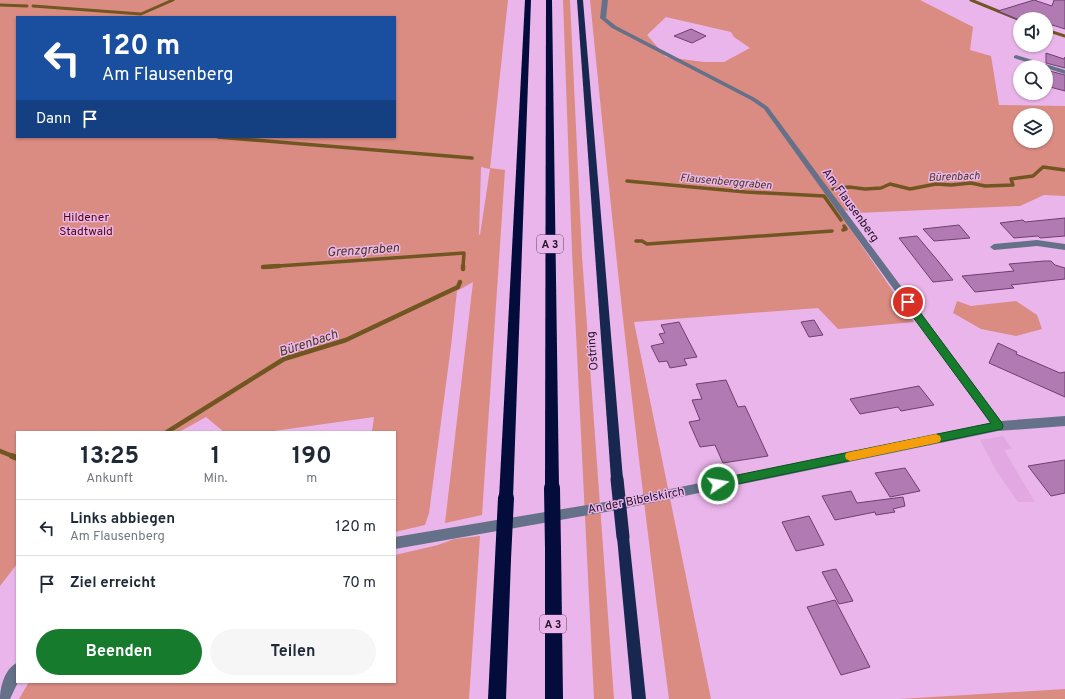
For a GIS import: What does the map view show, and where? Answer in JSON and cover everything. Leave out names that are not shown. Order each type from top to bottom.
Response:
[{"type":"highway","points":[[497,699],[528,0]]},
{"type":"highway","name":"A 3","points":[[549,0],[554,699]]},
{"type":"main road","name":"Ostring","points":[[580,0],[617,478],[639,699]]},
{"type":"street","name":"Am Flausenberg","points":[[605,0],[602,18],[607,24],[646,42],[656,49],[752,99],[766,108],[998,426]]},
{"type":"street","points":[[1016,57],[1065,72]]},
{"type":"street","points":[[994,247],[1037,243],[1065,247]]},
{"type":"street","name":"An der Bibelskirch","points":[[396,543],[617,505],[998,426],[1065,421]]},
{"type":"street","points":[[2,699],[16,672]]},
{"type":"shaded area","points":[[1003,436],[1012,449],[1004,450],[1035,502],[1018,502],[997,472],[980,440]]},
{"type":"green space","name":"Hildener Stadtwald","points":[[0,0],[508,0],[490,168],[505,170],[482,515],[445,523],[473,282],[457,291],[429,513],[425,525],[396,532],[396,431],[372,431],[374,417],[274,431],[223,431],[206,417],[181,431],[16,431],[16,565],[0,586]],"holes":[[[481,167],[490,169],[480,235]]]},
{"type":"green space","points":[[563,0],[570,0],[582,256],[614,699],[594,699],[572,252]]},
{"type":"green space","points":[[590,0],[920,0],[973,27],[970,50],[991,56],[999,105],[1065,106],[1065,196],[1044,195],[1020,206],[856,213],[836,208],[914,322],[838,329],[818,308],[634,322],[711,699],[669,699],[636,437]],"holes":[[[666,17],[731,32],[734,37],[750,48],[724,62],[704,62],[666,57],[647,35]]]},
{"type":"green space","points":[[957,301],[971,306],[1016,301],[1037,315],[1042,329],[1016,336],[981,329],[953,313]]},
{"type":"green space","points":[[480,536],[469,699],[19,699],[28,683],[396,683],[396,555],[438,545],[454,539]]},
{"type":"green space","points":[[1065,689],[1065,699],[900,699]]},
{"type":"building","points":[[1034,0],[1052,6],[1054,0],[1065,0],[1065,29],[1053,25],[1053,12],[1013,12],[1013,17],[998,11]]},
{"type":"building","points":[[691,29],[706,36],[692,43],[674,36]]},
{"type":"building","points":[[1046,53],[1064,59],[1065,57],[1065,68],[1053,65],[1053,60],[1046,60]]},
{"type":"building","points":[[1053,72],[1065,75],[1065,91],[1053,88]]},
{"type":"building","points":[[1065,218],[1065,236],[1040,238],[1038,236],[1014,238],[1000,223],[1023,220],[1025,222]]},
{"type":"building","points":[[959,225],[970,238],[934,241],[923,229]]},
{"type":"building","points":[[917,236],[953,280],[933,282],[899,238]]},
{"type":"building","points":[[1051,261],[1055,265],[1065,268],[1065,279],[1011,285],[1014,288],[975,292],[962,276],[1014,271],[1009,264]]},
{"type":"building","points":[[814,320],[823,335],[809,337],[801,322]]},
{"type":"building","points":[[679,322],[697,357],[684,359],[687,365],[670,368],[667,361],[659,362],[651,346],[664,343],[659,334],[665,333],[661,325]]},
{"type":"building","points":[[998,343],[1017,352],[1016,354],[1060,373],[1065,372],[1065,397],[989,363]]},
{"type":"building","points":[[726,380],[738,407],[745,406],[768,456],[723,463],[715,445],[700,447],[689,422],[700,420],[692,400],[702,399],[696,384]]},
{"type":"building","points":[[919,386],[934,405],[901,411],[898,407],[860,414],[850,399]]},
{"type":"building","points":[[1065,460],[1065,493],[1051,496],[1028,466]]},
{"type":"building","points":[[905,468],[920,491],[890,497],[875,473]]},
{"type":"building","points":[[851,491],[857,503],[903,497],[905,506],[893,509],[895,512],[876,515],[875,512],[835,520],[822,496]]},
{"type":"building","points":[[809,516],[824,545],[796,551],[782,522]]},
{"type":"building","points":[[836,569],[853,601],[839,604],[822,572]]},
{"type":"building","points":[[835,600],[870,667],[841,675],[807,607]]},
{"type":"waterway","points":[[33,6],[141,14],[173,0]]},
{"type":"waterway","points":[[971,0],[1013,17]]},
{"type":"waterway","points":[[0,5],[27,6]]},
{"type":"waterway","points":[[1053,32],[1065,36]]},
{"type":"waterway","name":"Flausenberggraben","points":[[230,138],[472,158]]},
{"type":"waterway","name":"Bürenbach","points":[[833,189],[849,187],[865,189],[881,188],[890,184],[910,189],[936,184],[951,185],[971,183],[985,186],[1013,185],[1011,179],[1033,176],[1043,167],[1065,170]]},
{"type":"waterway","name":"Flausenberggraben","points":[[627,181],[746,192],[824,196],[841,220]]},
{"type":"waterway","name":"Bürenbach","points":[[843,230],[846,229],[844,226]]},
{"type":"waterway","name":"Bürenbach","points":[[636,241],[642,241],[647,244],[832,231]]},
{"type":"waterway","name":"Grenzgraben","points":[[272,266],[464,253],[463,267]]},
{"type":"waterway","name":"Grenzgraben","points":[[263,267],[272,266]]},
{"type":"waterway","name":"Grenzgraben","points":[[264,267],[272,266]]},
{"type":"waterway","name":"Grenzgraben","points":[[272,266],[279,266]]},
{"type":"waterway","name":"Bürenbach","points":[[169,431],[284,359],[346,340],[458,287],[460,282]]},
{"type":"waterway","name":"Bürenbach","points":[[0,451],[15,457]]},
{"type":"waterway","name":"Bürenbach","points":[[12,456],[16,458]]},
{"type":"slow traffic","points":[[850,456],[936,439]]},
{"type":"route","points":[[718,484],[998,426],[908,302]]}]
